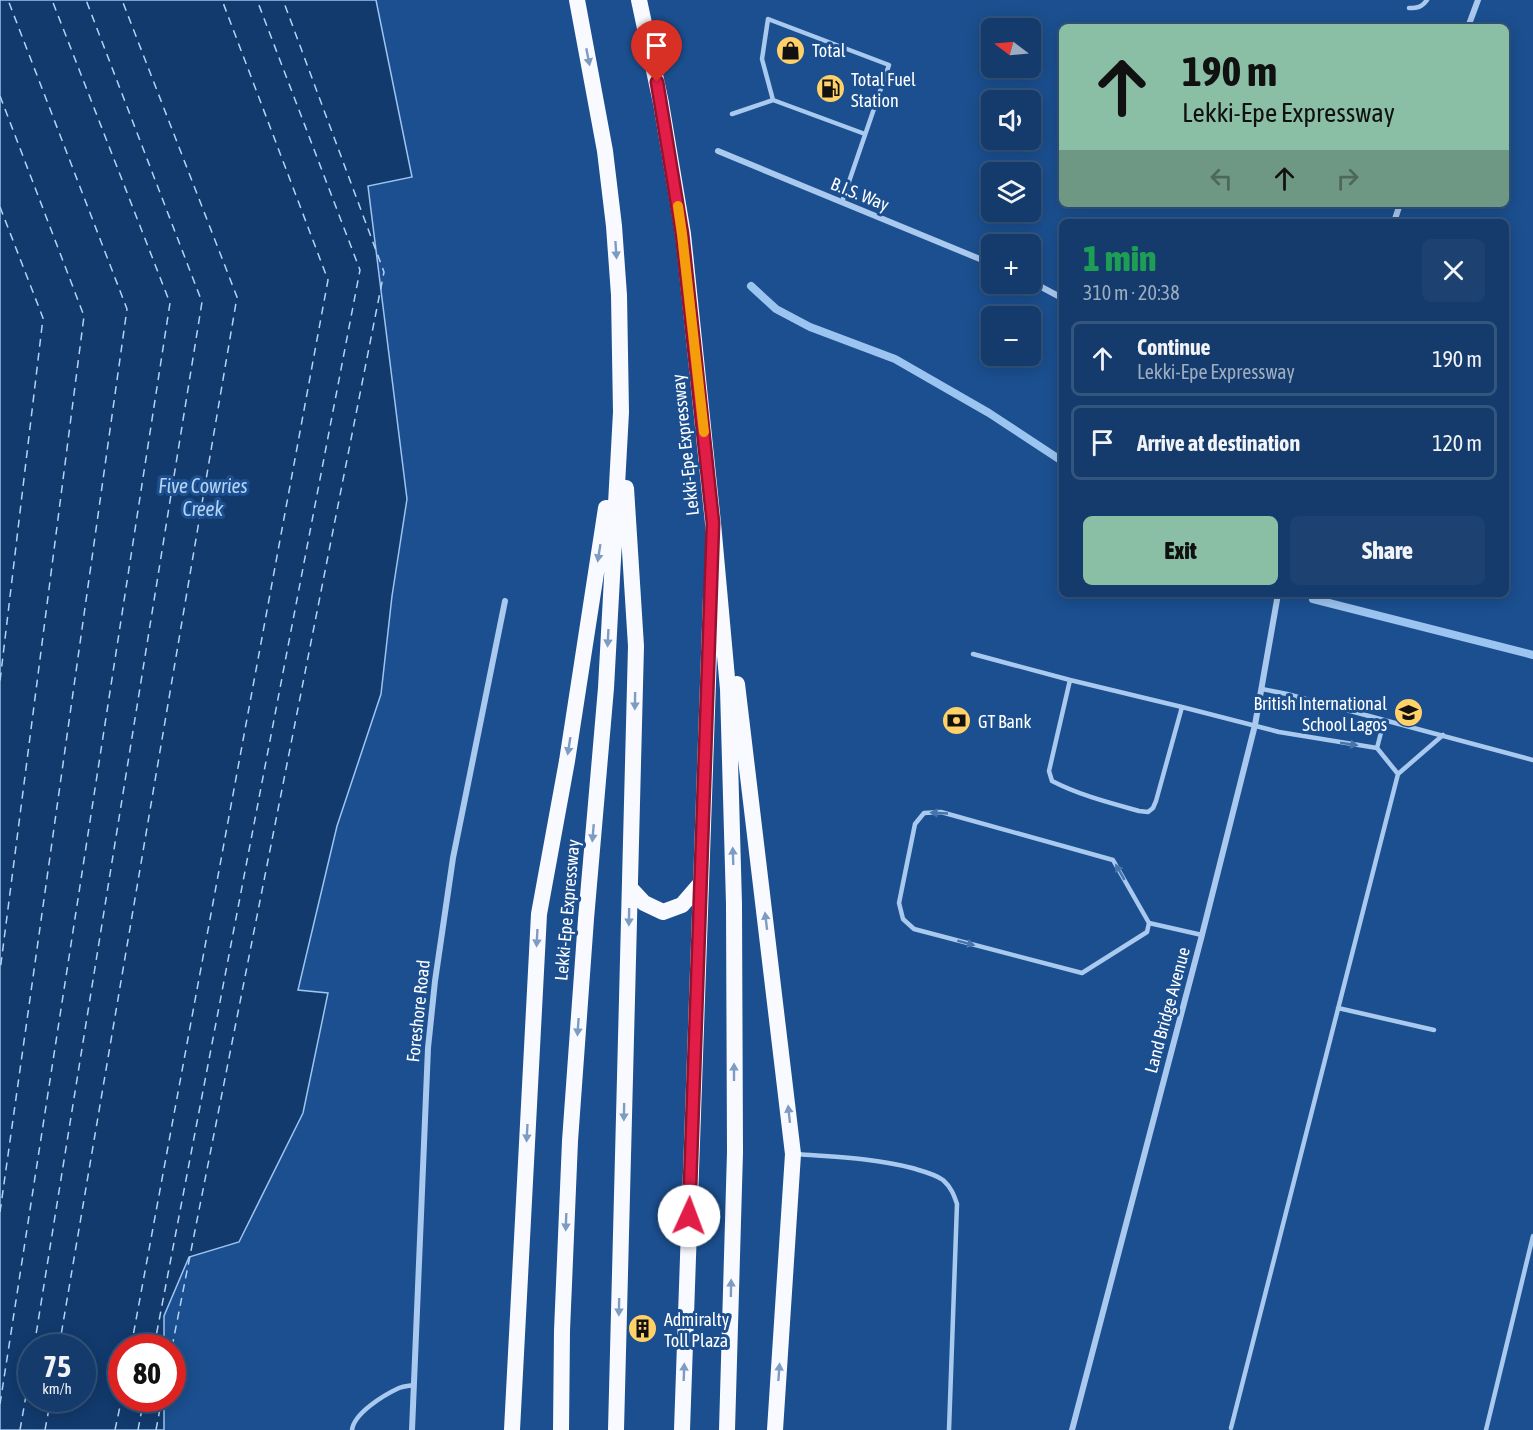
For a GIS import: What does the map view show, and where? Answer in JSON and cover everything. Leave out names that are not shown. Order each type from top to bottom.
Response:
[{"type":"highway","name":"Lekki-Epe Expressway","points":[[561,1430],[562,1331],[570,1141],[606,688],[621,412],[619,295],[614,226],[601,128],[577,0]]},
{"type":"highway","name":"Lekki-Epe Expressway","points":[[639,0],[661,103],[682,234],[728,689],[734,904],[735,1152],[727,1430]]},
{"type":"highway","points":[[616,1430],[636,646],[621,412]]},
{"type":"highway","points":[[512,1430],[539,914],[567,761],[621,412]]},
{"type":"highway","points":[[682,1430],[713,523]]},
{"type":"highway","points":[[713,523],[725,585],[793,1154],[775,1430]]},
{"type":"highway","points":[[630,888],[644,903],[663,912],[682,905],[701,883]]},
{"type":"street","points":[[1469,24],[1478,0]]},
{"type":"street","name":"B.I.S. Way","points":[[718,151],[981,259]]},
{"type":"street","points":[[1041,286],[1059,296]]},
{"type":"street","name":"Land Bridge Avenue","points":[[1072,1430],[1255,725],[1277,597]]},
{"type":"street","name":"Foreshore Road","points":[[412,1430],[428,1048],[435,981],[453,858],[505,601]]},
{"type":"lane","points":[[1409,8],[1418,8],[1427,0]]},
{"type":"lane","points":[[773,100],[762,59],[768,19],[889,65],[842,202]]},
{"type":"lane","points":[[732,114],[773,100],[865,134]]},
{"type":"lane","points":[[973,654],[1279,732],[1377,748],[1398,774]]},
{"type":"lane","points":[[1070,680],[1049,771],[1052,781],[1065,788],[1139,811],[1148,812],[1156,801],[1182,707]]},
{"type":"lane","points":[[1262,689],[1533,760]]},
{"type":"lane","points":[[1377,748],[1384,721]]},
{"type":"lane","points":[[1231,1428],[1398,774],[1443,735]]},
{"type":"lane","points":[[1149,922],[1147,932],[1082,973],[914,929],[903,919],[899,903],[915,824],[924,813],[941,812],[1113,860],[1149,922],[1202,935]]},
{"type":"lane","points":[[1338,1008],[1434,1030]]},
{"type":"lane","points":[[793,1154],[856,1158],[897,1164],[942,1179],[951,1190],[957,1204],[949,1430]]},
{"type":"lane","points":[[1486,1430],[1533,1236]]},
{"type":"lane","points":[[352,1430],[359,1416],[376,1401],[401,1387],[414,1385]]},
{"type":"water","name":"Five Cowries Creek","points":[[0,0],[376,0],[412,177],[368,186],[407,499],[392,596],[381,694],[337,826],[298,990],[328,993],[303,1113],[239,1242],[189,1257],[164,1316],[164,1334],[108,1334],[108,1412],[164,1412],[164,1430],[0,1430]]},
{"type":"waterway","points":[[751,286],[776,309],[810,327],[895,359],[989,413],[1059,459]]},
{"type":"waterway","points":[[1313,599],[1533,655]]},
{"type":"ferry route","points":[[0,1212],[127,309],[8,0]]},
{"type":"ferry route","points":[[0,1404],[170,303],[52,0]]},
{"type":"ferry route","points":[[36,1334],[202,302],[86,0]]},
{"type":"ferry route","points":[[61,1334],[237,297],[122,0]]},
{"type":"ferry route","points":[[133,1334],[328,280],[222,0]]},
{"type":"ferry route","points":[[156,1334],[360,270],[257,0]]},
{"type":"ferry route","points":[[175,1334],[384,272],[283,0]]},
{"type":"ferry route","points":[[0,96],[84,316],[0,971]]},
{"type":"ferry route","points":[[0,207],[43,318],[0,681]]},
{"type":"ferry route","points":[[20,1430],[23,1412]]},
{"type":"ferry route","points":[[45,1430],[48,1412]]},
{"type":"ferry route","points":[[115,1430],[119,1412]]},
{"type":"ferry route","points":[[138,1430],[141,1412]]},
{"type":"ferry route","points":[[156,1430],[159,1412]]},
{"type":"slow traffic","points":[[678,206],[704,432]]},
{"type":"place","name":"Total","points":[[791,50]]},
{"type":"place","name":"Total Fuel Station","points":[[830,89]]},
{"type":"place","name":"British International School Lagos","points":[[1408,713]]},
{"type":"place","name":"GT Bank","points":[[957,721]]},
{"type":"place","name":"Admiralty Toll Plaza","points":[[643,1329]]},
{"type":"route","points":[[657,82],[682,234],[713,523],[689,1216]]}]
